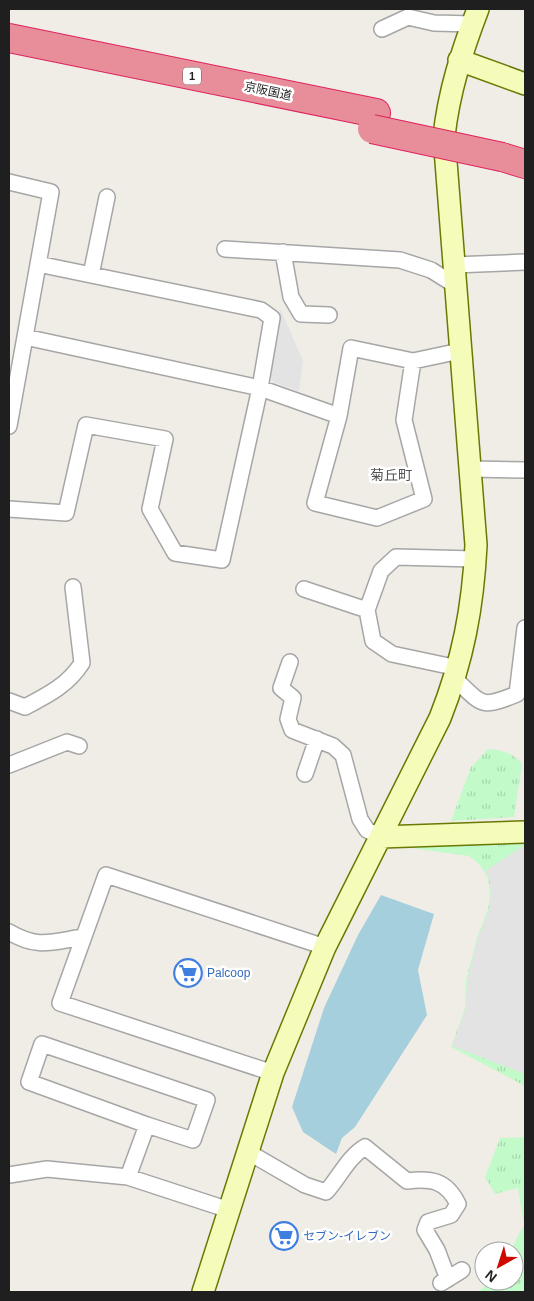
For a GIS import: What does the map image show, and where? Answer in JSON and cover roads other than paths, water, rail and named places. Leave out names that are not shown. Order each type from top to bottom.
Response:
[{"type":"highway","name":"京阪国道","points":[[9,38],[514,153]]},
{"type":"highway","name":"京阪国道","points":[[9,57],[373,121]]},
{"type":"street","points":[[203,1292],[273,1073],[325,947],[440,718],[457,674],[472,601],[475,560],[470,468],[444,136],[448,103],[459,60],[475,16],[434,23],[408,13],[382,29]]},
{"type":"street","points":[[459,60],[525,84]]},
{"type":"street","points":[[9,182],[51,192],[11,404],[9,426]]},
{"type":"street","points":[[91,275],[107,197]]},
{"type":"street","points":[[225,249],[400,260],[454,275],[525,262]]},
{"type":"street","points":[[283,252],[291,297],[301,314],[329,315]]},
{"type":"street","points":[[9,509],[66,513],[86,425],[165,439],[150,509],[175,553],[222,560],[260,388],[272,318],[261,310],[38,264]]},
{"type":"street","points":[[25,337],[260,388],[339,416]]},
{"type":"street","points":[[412,361],[404,420],[424,499],[377,518],[315,503],[339,416],[351,348],[412,361],[460,351]]},
{"type":"street","points":[[470,468],[525,470]]},
{"type":"street","points":[[475,560],[396,557],[381,570],[368,610],[373,641],[392,654],[457,674],[479,701],[492,704],[516,694],[525,628]]},
{"type":"street","points":[[9,701],[25,707],[73,678],[82,664],[73,587]]},
{"type":"street","points":[[304,589],[368,610]]},
{"type":"street","points":[[290,662],[281,688],[293,698],[288,719],[292,730],[333,746],[342,754],[360,818],[367,830],[381,837],[525,832]]},
{"type":"street","points":[[305,774],[317,739]]},
{"type":"street","points":[[9,765],[67,742],[80,746]]},
{"type":"street","points":[[273,1073],[60,1003],[106,875],[325,947]]},
{"type":"street","points":[[9,932],[26,942],[43,944],[83,937]]},
{"type":"street","points":[[42,1044],[207,1100],[193,1140],[146,1125],[29,1082],[42,1044]]},
{"type":"street","points":[[128,1177],[146,1125]]},
{"type":"street","points":[[248,1152],[305,1185],[326,1192],[337,1180],[356,1152],[364,1147],[407,1181],[429,1179],[451,1192],[458,1204],[451,1214],[428,1222],[425,1230],[437,1250],[444,1281],[462,1270]]},
{"type":"street","points":[[9,1176],[47,1169],[128,1177],[229,1210]]},
{"type":"water","points":[[381,895],[434,914],[418,970],[427,1015],[355,1127],[342,1138],[336,1154],[303,1132],[292,1107],[324,1008],[358,935]]},
{"type":"place","name":"Palcoop","points":[[188,973]]},
{"type":"place","name":"セブン-イレブン","points":[[284,1236]]},
{"type":"district","name":"菊丘町","points":[[391,475]]}]
